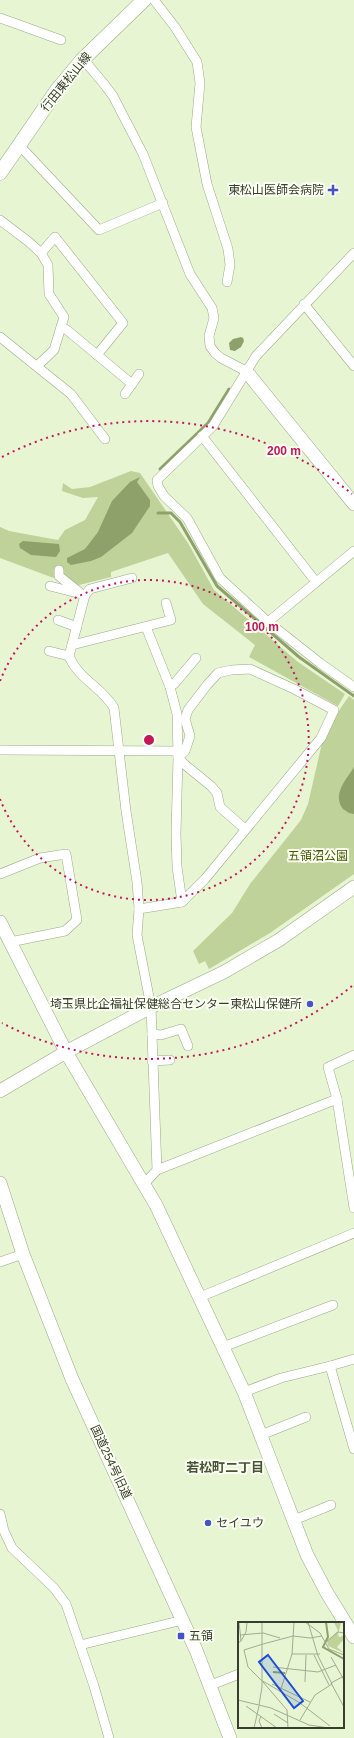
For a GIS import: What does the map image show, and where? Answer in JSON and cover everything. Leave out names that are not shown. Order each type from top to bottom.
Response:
[{"type":"main road","name":"行田東松山線","points":[[3,165],[19,145],[57,90],[83,59],[144,0]]},
{"type":"street","points":[[154,0],[175,27],[197,62],[200,83],[196,127],[207,184],[228,249],[230,265],[227,282]]},
{"type":"street","points":[[0,18],[61,40]]},
{"type":"street","points":[[83,59],[113,96],[142,154],[163,203],[176,242],[190,274],[212,308],[214,318],[209,336],[210,346],[221,358],[246,371],[354,504]]},
{"type":"street","points":[[19,145],[99,230],[163,203]]},
{"type":"street","points":[[0,220],[41,253],[48,266],[49,294],[64,317],[54,350],[37,366]]},
{"type":"street","points":[[41,253],[55,237],[123,323],[97,355]]},
{"type":"street","points":[[354,253],[256,356],[213,426],[159,477],[158,486],[164,496],[187,518],[220,578],[268,622],[320,663],[354,687]]},
{"type":"street","points":[[304,304],[354,366]]},
{"type":"street","points":[[61,327],[67,330],[132,384]]},
{"type":"street","points":[[0,337],[71,394],[105,439]]},
{"type":"street","points":[[126,394],[139,374]]},
{"type":"street","points":[[202,436],[316,582]]},
{"type":"street","points":[[268,622],[354,551]]},
{"type":"street","points":[[59,570],[59,576],[83,595]]},
{"type":"street","points":[[69,656],[77,627],[83,595],[90,589],[132,578]]},
{"type":"street","points":[[50,586],[83,595]]},
{"type":"street","points":[[72,645],[171,620],[166,603]]},
{"type":"street","points":[[58,620],[77,627]]},
{"type":"street","points":[[146,627],[170,687],[177,714],[178,754],[176,834],[177,867],[182,902]]},
{"type":"street","points":[[50,651],[69,656],[79,671],[106,696],[114,708],[139,909],[137,935],[151,1007],[157,1170]]},
{"type":"street","points":[[170,687],[196,658]]},
{"type":"street","points":[[0,750],[119,751],[178,754],[185,751],[190,736],[185,718],[188,710],[207,685],[218,674],[231,670],[250,669],[294,689],[334,710],[321,738],[245,828],[205,879],[182,902],[139,909]]},
{"type":"street","points":[[178,754],[184,764],[211,786],[217,794],[220,807],[245,828]]},
{"type":"street","points":[[0,874],[40,858],[66,854],[78,920],[65,931],[10,942]]},
{"type":"street","points":[[0,1091],[66,1052],[151,1007],[224,972],[279,940],[354,887]]},
{"type":"street","points":[[0,922],[66,1052],[156,1205],[244,1392],[307,1554],[354,1637]]},
{"type":"street","points":[[152,1034],[161,1035],[182,1029],[188,1046]]},
{"type":"street","points":[[354,1056],[328,1067],[337,1100],[354,1208]]},
{"type":"street","points":[[152,1061],[170,1060]]},
{"type":"street","points":[[144,1184],[157,1170],[337,1100]]},
{"type":"street","name":"国道254号旧道","points":[[0,1183],[23,1254],[72,1379],[211,1685],[230,1738]]},
{"type":"street","points":[[200,1298],[354,1233]]},
{"type":"street","points":[[0,1262],[23,1254]]},
{"type":"street","points":[[223,1346],[334,1304]]},
{"type":"street","points":[[244,1392],[281,1378],[354,1359]]},
{"type":"street","points":[[330,1366],[354,1449]]},
{"type":"street","points":[[261,1435],[306,1417]]},
{"type":"street","points":[[294,1520],[330,1505]]},
{"type":"street","points":[[0,1514],[4,1532],[12,1548],[54,1588],[66,1604],[109,1738]]},
{"type":"street","points":[[80,1645],[182,1620]]},
{"type":"street","points":[[211,1685],[238,1674]]},
{"type":"green space","points":[[131,471],[140,473],[188,543],[214,590],[298,662],[345,694],[338,706],[249,657],[255,645],[203,604],[168,553],[111,572],[111,577],[79,585],[51,577],[0,558],[0,527],[9,531],[58,540],[65,530],[85,520],[98,497],[83,498],[62,491],[63,483],[72,489],[90,487]]},
{"type":"green space","name":"五領沼公園","points":[[349,696],[354,700],[354,874],[270,933],[209,969],[205,961],[199,964],[193,951],[232,913],[250,884],[301,820],[308,804],[322,743],[340,709]]},
{"type":"shaded area","points":[[241,337],[244,341],[241,347],[235,351],[230,350],[229,343],[233,339]]},
{"type":"shaded area","points":[[140,477],[137,482],[150,500],[150,506],[132,533],[101,557],[91,561],[71,565],[67,562],[67,558],[85,549],[98,532],[112,501],[130,482]]},
{"type":"shaded area","points":[[23,541],[59,544],[60,551],[56,557],[31,555],[20,548],[19,544]]},
{"type":"shaded area","points":[[354,767],[354,814],[343,809],[339,798],[341,787]]},
{"type":"waterway","points":[[160,469],[208,423],[229,389]]},
{"type":"waterway","points":[[158,513],[171,513],[180,522],[217,586],[299,657],[354,696]]},
{"type":"place","name":"東松山医師会病院","points":[[333,190]]},
{"type":"place","name":"埼玉県比企福祉保健総合センター東松山保健所","points":[[310,1004]]},
{"type":"place","name":"セイユウ","points":[[208,1523]]},
{"type":"place","name":"五領","points":[[181,1636]]},
{"type":"district","name":"若松町二丁目","points":[[225,1467]]}]
